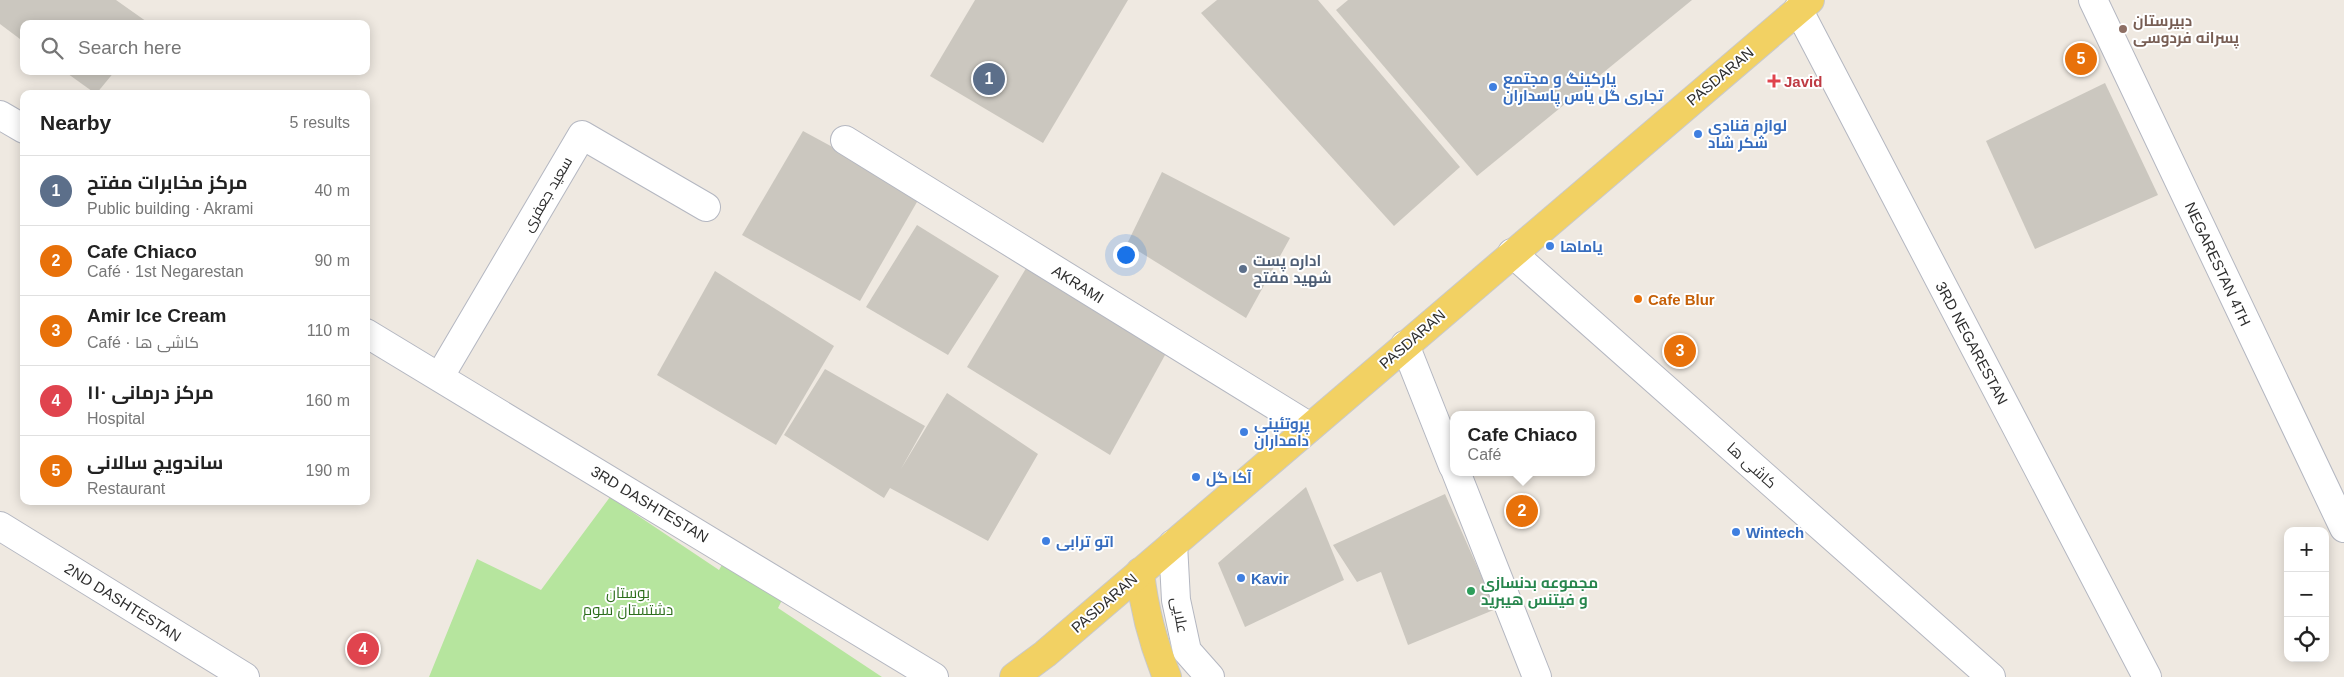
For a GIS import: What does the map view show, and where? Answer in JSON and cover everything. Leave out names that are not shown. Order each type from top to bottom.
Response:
[{"type":"main road","name":"PASDARAN","points":[[1014,677],[1045,654],[1804,5]]},
{"type":"main road","points":[[1140,572],[1143,597],[1152,638],[1167,677]]},
{"type":"street","name":"NEGARESTAN 4TH","points":[[2093,0],[2344,528]]},
{"type":"street","name":"3RD NEGARESTAN","points":[[1804,5],[2147,677]]},
{"type":"street","points":[[0,115],[20,127]]},
{"type":"street","name":"سعید جعفری","points":[[440,376],[582,135],[706,206]]},
{"type":"street","name":"AKRAMI","points":[[845,140],[1310,427]]},
{"type":"street","name":"کاشی ها","points":[[1512,253],[1991,677]]},
{"type":"street","name":"3RD DASHTESTAN","points":[[370,335],[934,677]]},
{"type":"street","points":[[1405,345],[1450,458]]},
{"type":"street","points":[[1458,476],[1537,677]]},
{"type":"street","name":"2ND DASHTESTAN","points":[[0,526],[245,677]]},
{"type":"street","name":"علایی","points":[[1173,544],[1176,600],[1187,651],[1210,677]]},
{"type":"green space","name":"بوستان دشتستان سوم","points":[[610,497],[719,570],[723,563],[783,598],[778,608],[882,677],[429,677],[477,559],[541,590]]},
{"type":"building","points":[[0,0],[116,0],[144,20],[20,20],[20,39],[0,24]]},
{"type":"building","points":[[975,0],[1128,0],[1043,143],[930,76]]},
{"type":"building","points":[[1217,0],[1318,0],[1460,167],[1394,226],[1201,13]]},
{"type":"building","name":"پارکینگ و مجتمع تجاری گل یاس پاسداران","points":[[1348,0],[1692,0],[1477,176],[1336,10]]},
{"type":"building","points":[[70,75],[112,75],[99,90],[90,90]]},
{"type":"building","points":[[2105,83],[2158,195],[2035,249],[1986,141]]},
{"type":"building","points":[[803,131],[921,195],[860,301],[742,235]]},
{"type":"building","points":[[1162,172],[1290,238],[1246,318],[1127,244]]},
{"type":"building","points":[[917,225],[999,276],[948,355],[866,307]]},
{"type":"building","points":[[1028,265],[1170,346],[1110,455],[967,367]]},
{"type":"building","points":[[715,271],[834,346],[776,445],[657,375]]},
{"type":"building","points":[[825,369],[925,426],[901,469],[947,393],[1038,454],[988,541],[890,488],[884,498],[784,435]]},
{"type":"building","points":[[1306,487],[1344,580],[1245,627],[1218,563]]},
{"type":"building","points":[[1445,494],[1496,609],[1408,645],[1381,572],[1357,582],[1333,545]]},
{"type":"place","name":"دبیرستان پسرانه فردوسی","points":[[2123,29]]},
{"type":"place","name":"ساندویچ سالانی","points":[[2081,59]]},
{"type":"place","name":"مرکز مخابرات مفتح","points":[[989,79]]},
{"type":"place","name":"Javid","points":[[1774,81]]},
{"type":"place","name":"پارکینگ و مجتمع تجاری گل یاس پاسداران","points":[[1493,87]]},
{"type":"place","name":"لوازم قنادی شکر شاد","points":[[1698,134]]},
{"type":"place","name":"یاماها","points":[[1550,246]]},
{"type":"place","name":"اداره پست شهید مفتح","points":[[1243,269]]},
{"type":"place","name":"Cafe Blur","points":[[1638,299]]},
{"type":"place","name":"Amir Ice Cream","points":[[1680,351]]},
{"type":"place","name":"پروتئینی دامداران","points":[[1244,432]]},
{"type":"place","name":"آکا گل","points":[[1196,477]]},
{"type":"place","name":"Cafe Chiaco","points":[[1522,511]]},
{"type":"place","name":"Wintech","points":[[1736,532]]},
{"type":"place","name":"اتو ترابی","points":[[1046,541]]},
{"type":"place","name":"Kavir","points":[[1241,578]]},
{"type":"place","name":"مجموعه بدنسازی و فیتنس هیبرید","points":[[1471,591]]},
{"type":"place","name":"مرکز درمانی ۱۱۰","points":[[363,649]]}]
